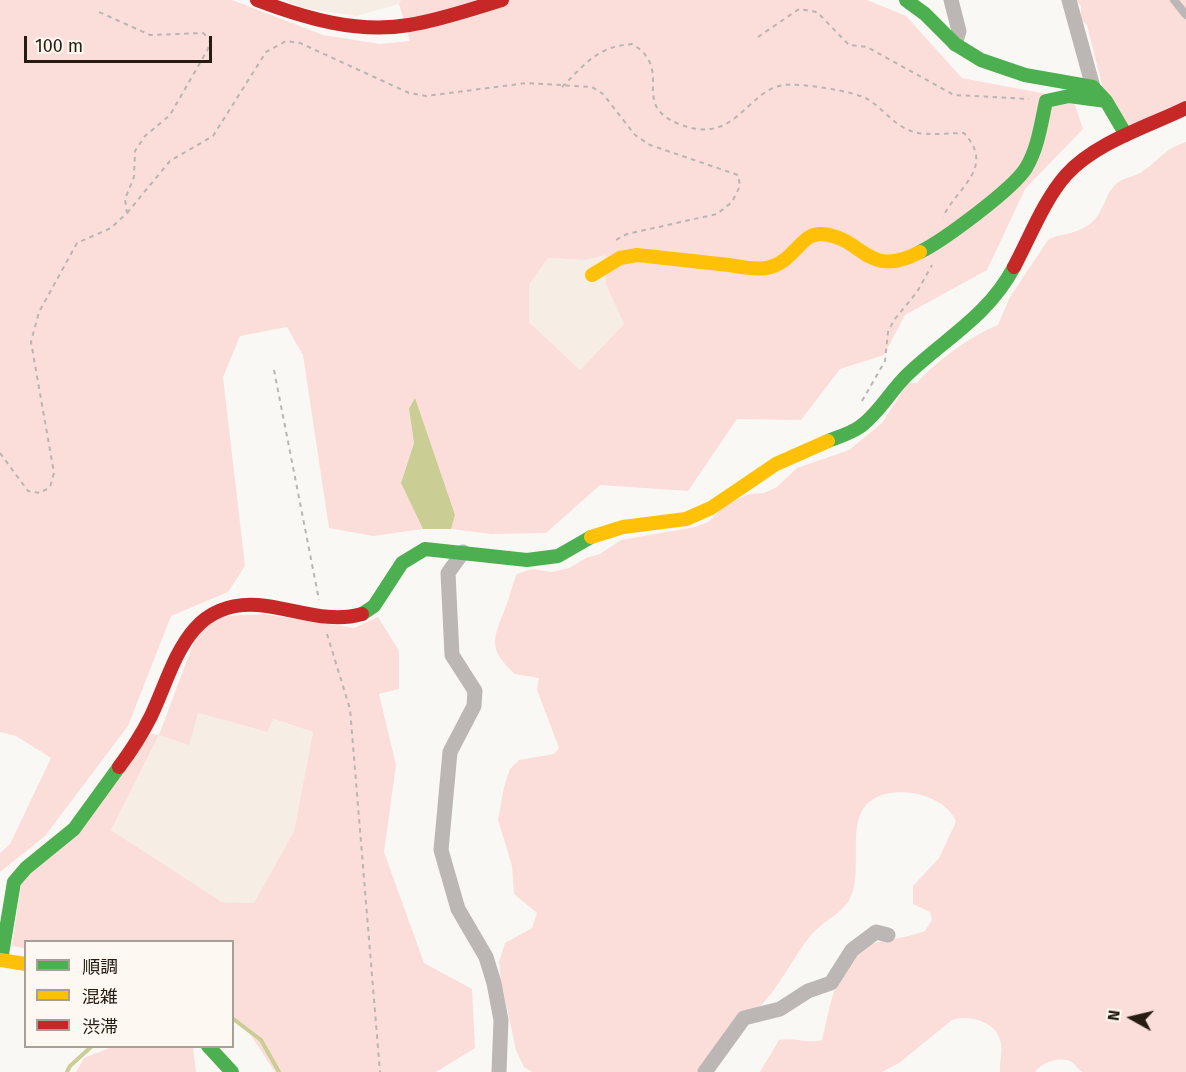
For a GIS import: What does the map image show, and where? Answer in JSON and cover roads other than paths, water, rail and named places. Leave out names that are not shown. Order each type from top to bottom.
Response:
[{"type":"street","points":[[257,0],[350,26],[379,28],[429,21],[502,0]]},
{"type":"street","points":[[906,0],[925,14],[955,44],[981,60],[1025,75],[1093,87]]},
{"type":"street","points":[[951,0],[959,31],[955,44]]},
{"type":"street","points":[[1069,0],[1093,87],[1106,101],[1126,135]]},
{"type":"street","points":[[592,275],[620,258],[637,255],[762,269],[776,267],[791,257],[805,238],[818,234],[836,239],[867,258],[885,262],[902,260],[940,240],[1018,179],[1033,156],[1046,101],[1070,96],[1106,101]]},
{"type":"street","points":[[24,964],[1,960],[4,914],[14,882],[21,872],[58,846],[71,833],[130,752],[157,703],[179,647],[198,624],[211,615],[241,604],[321,615],[353,616],[371,610],[403,561],[416,552],[429,548],[527,560],[558,556],[596,534],[623,527],[686,519],[711,508],[776,464],[860,427],[874,415],[907,375],[984,311],[1002,290],[1054,192],[1067,174],[1094,152],[1186,108]]},
{"type":"street","points":[[463,552],[448,573],[452,655],[475,691],[474,706],[450,752],[441,850],[458,909],[486,957],[494,983],[501,1030],[499,1072]]},
{"type":"street","points":[[705,1072],[744,1018],[780,1009],[808,991],[831,983],[852,950],[876,932],[888,935]]},
{"type":"street","points":[[209,1048],[232,1072]]},
{"type":"lane","points":[[1174,0],[1186,15]]},
{"type":"waterway","points":[[234,1020],[261,1040],[279,1072]]},
{"type":"waterway","points":[[67,1072],[70,1066],[90,1048]]}]
